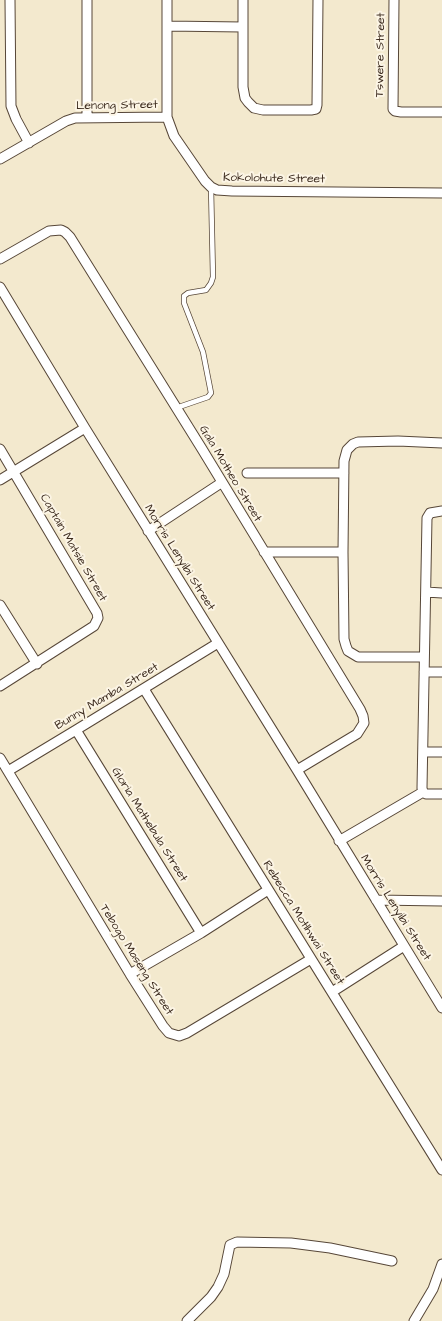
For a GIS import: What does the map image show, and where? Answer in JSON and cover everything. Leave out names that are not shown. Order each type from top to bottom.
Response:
[{"type":"street","points":[[10,0],[11,106],[29,143]]},
{"type":"street","points":[[87,0],[87,118]]},
{"type":"street","name":"Kokolohute Street","points":[[167,0],[167,117],[174,136],[205,181],[211,187],[217,190],[232,192],[442,193]]},
{"type":"street","points":[[243,0],[243,87],[245,98],[248,102],[254,108],[263,110],[316,109],[318,0]]},
{"type":"street","name":"Tswere Street","points":[[394,0],[393,109],[401,112],[442,112]]},
{"type":"street","points":[[167,26],[242,27]]},
{"type":"street","name":"Lenong Street","points":[[0,159],[66,121],[75,118],[167,117]]},
{"type":"street","name":"Gala Motheo Street","points":[[0,259],[49,231],[61,230],[70,236],[360,709],[364,723],[357,734],[297,770]]},
{"type":"street","name":"Morris Lenyibi Street","points":[[0,286],[85,428],[297,770],[442,1008]]},
{"type":"street","points":[[0,480],[85,428]]},
{"type":"street","points":[[424,657],[358,657],[348,651],[344,639],[344,461],[347,450],[353,444],[358,442],[398,441],[442,443]]},
{"type":"street","name":"Captain Matsie Street","points":[[0,449],[98,618],[94,626],[37,664],[0,686]]},
{"type":"street","points":[[247,473],[344,473]]},
{"type":"street","points":[[148,530],[222,483]]},
{"type":"street","points":[[423,792],[427,518],[430,513],[442,511]]},
{"type":"street","points":[[264,552],[343,552]]},
{"type":"street","points":[[426,592],[442,593]]},
{"type":"street","points":[[0,605],[37,664]]},
{"type":"street","name":"Bunny Mamba Street","points":[[8,770],[218,643]]},
{"type":"street","points":[[424,672],[442,672]]},
{"type":"street","name":"Rebecca Motlhwai Street","points":[[144,689],[442,1170]]},
{"type":"street","name":"Gloria Mathebula Street","points":[[76,730],[201,933]]},
{"type":"street","points":[[423,752],[442,752]]},
{"type":"street","name":"Tebogo Maseng Street","points":[[0,758],[130,974],[169,1033],[179,1036],[187,1033],[310,959]]},
{"type":"street","points":[[423,792],[426,794],[442,794]]},
{"type":"street","points":[[339,840],[423,792]]},
{"type":"street","points":[[130,974],[201,933],[268,890]]},
{"type":"street","points":[[376,900],[442,901]]},
{"type":"street","points":[[332,992],[404,946]]},
{"type":"street","points":[[186,1321],[211,1297],[218,1287],[224,1274],[230,1245],[237,1242],[290,1242],[330,1248],[392,1261]]},
{"type":"street","points":[[414,1321],[433,1289],[442,1264]]},
{"type":"lane","points":[[176,408],[208,397],[211,393],[203,352],[184,302],[184,296],[188,293],[206,290],[213,277],[211,187]]}]
